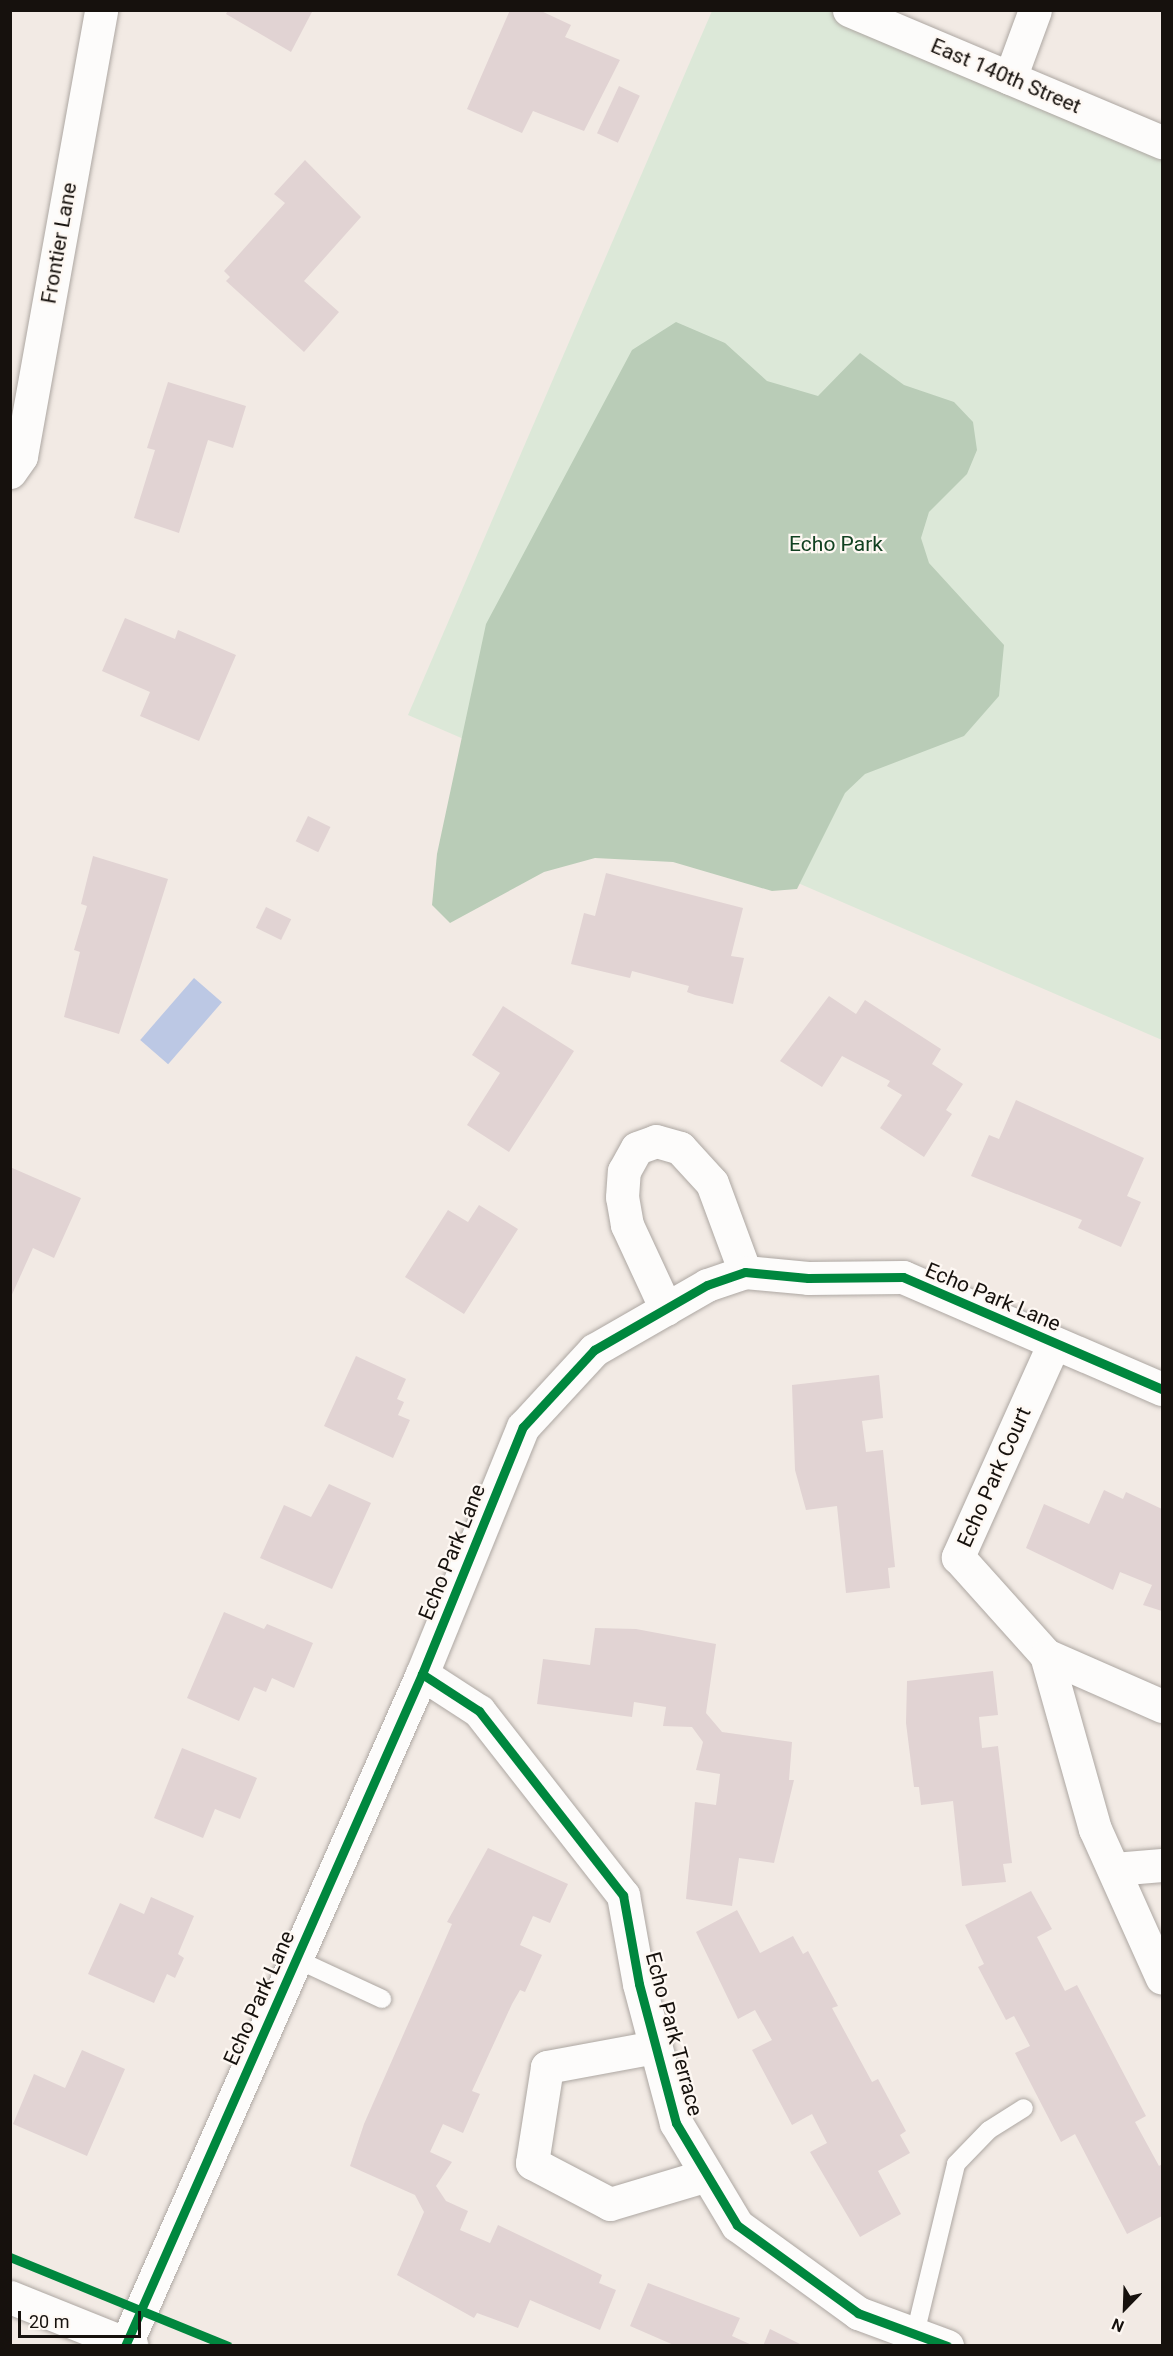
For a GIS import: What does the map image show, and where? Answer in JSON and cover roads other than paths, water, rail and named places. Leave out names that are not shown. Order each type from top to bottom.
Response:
[{"type":"street","name":"Frontier Lane","points":[[10,472],[21,456],[101,10]]},
{"type":"street","name":"East 140th Street","points":[[849,10],[1162,142]]},
{"type":"street","points":[[1010,78],[1035,10]]},
{"type":"street","points":[[666,1309],[627,1225],[622,1197],[624,1171],[637,1148],[656,1141],[680,1148],[712,1183],[745,1272]]},
{"type":"street","name":"Echo Park Lane","points":[[127,2345],[422,1674],[523,1427],[594,1350],[707,1285],[745,1272],[808,1278],[903,1277],[1162,1389]]},
{"type":"street","name":"Echo Park Court","points":[[1054,1343],[958,1557],[1046,1655],[1162,1706]]},
{"type":"street","name":"Echo Park Court","points":[[1046,1655],[1095,1829],[1162,1978]]},
{"type":"street","name":"Echo Park Terrace","points":[[422,1674],[479,1711],[623,1895],[655,2047],[676,2123],[737,2225],[858,2313],[947,2346]]},
{"type":"street","points":[[1114,1869],[1162,1866]]},
{"type":"street","name":"Echo Park Terrace","points":[[655,2047],[547,2067],[532,2163],[610,2204],[707,2175]]},
{"type":"street","points":[[10,2297],[127,2345]]},
{"type":"lane","points":[[296,1959],[382,1999]]},
{"type":"lane","points":[[915,2334],[956,2164],[989,2130],[1024,2108]]},
{"type":"water","points":[[194,978],[222,1002],[168,1064],[140,1040]]},
{"type":"park label","name":"Echo Park","points":[[836,544]]}]
